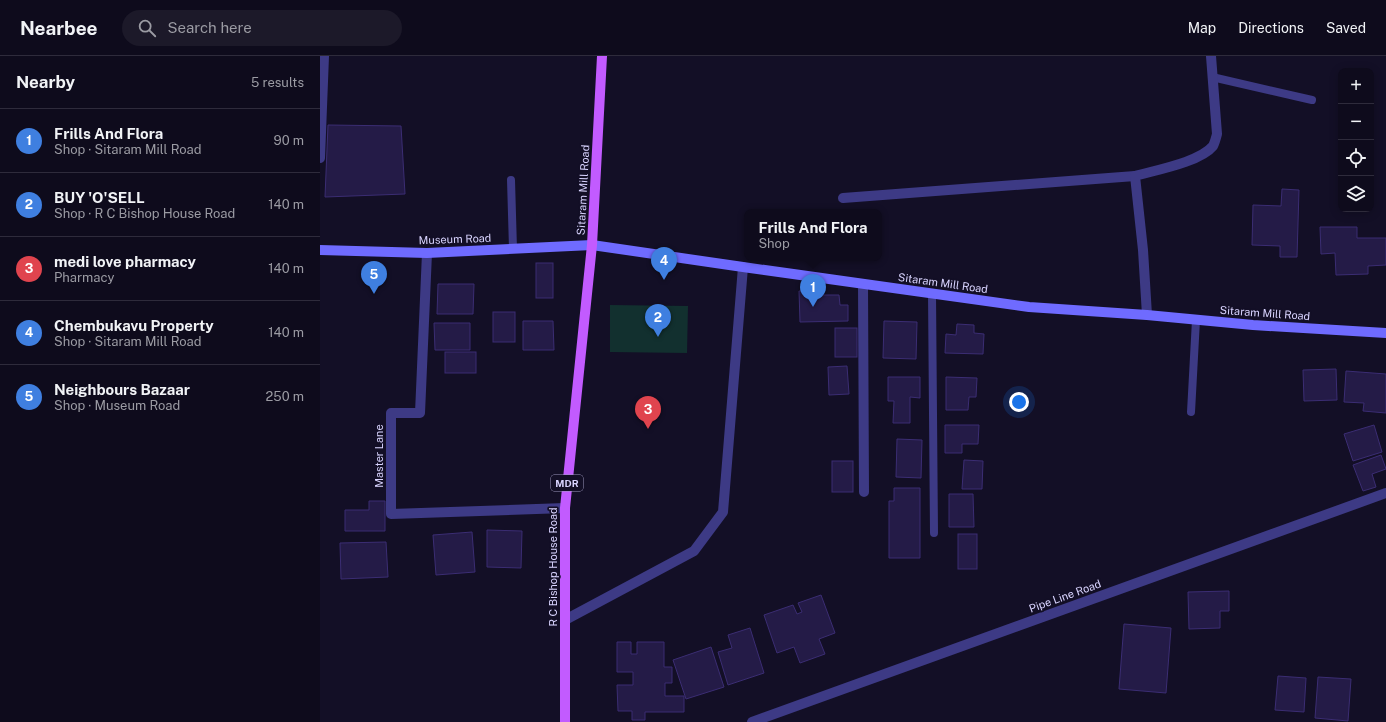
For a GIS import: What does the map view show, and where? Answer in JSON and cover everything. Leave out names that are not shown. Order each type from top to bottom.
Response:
[{"type":"main road","name":"Sitaram Mill Road","points":[[602,56],[592,245],[1029,307],[1147,315],[1253,325],[1386,333]]},
{"type":"main road","name":"Museum Road","points":[[320,250],[427,253],[592,245]]},
{"type":"main road","name":"R C Bishop House Road","points":[[565,722],[564,508],[592,245]]},
{"type":"street","points":[[320,158],[324,56]]},
{"type":"street","points":[[843,198],[1135,176],[1193,159],[1204,154],[1214,145],[1217,134],[1211,56]]},
{"type":"street","points":[[1135,176],[1143,250],[1147,315]]},
{"type":"street","name":"Master Lane","points":[[427,253],[420,413],[391,413],[391,514],[564,508]]},
{"type":"street","points":[[565,620],[694,551],[723,512],[743,267]]},
{"type":"street","points":[[863,284],[864,492]]},
{"type":"street","name":"Pipe Line Road","points":[[752,722],[775,718],[1386,493]]},
{"type":"lane","points":[[1212,77],[1312,100]]},
{"type":"lane","points":[[511,180],[513,249]]},
{"type":"lane","points":[[932,293],[934,533]]},
{"type":"lane","points":[[1191,412],[1196,320]]},
{"type":"green space","points":[[610,305],[688,306],[687,353],[610,352]]},
{"type":"building","points":[[328,125],[401,126],[405,194],[325,197]]},
{"type":"building","points":[[1282,189],[1299,190],[1297,257],[1280,257],[1280,246],[1252,245],[1253,205],[1281,206]]},
{"type":"building","points":[[1320,227],[1357,227],[1357,238],[1386,238],[1386,265],[1368,266],[1368,274],[1336,275],[1335,253],[1321,254]]},
{"type":"building","points":[[536,263],[553,263],[553,298],[536,298]]},
{"type":"building","points":[[438,284],[474,284],[473,314],[437,314]]},
{"type":"building","points":[[799,291],[811,291],[812,295],[839,295],[840,305],[848,305],[848,321],[800,322]]},
{"type":"building","points":[[493,312],[515,312],[515,342],[493,342]]},
{"type":"building","points":[[523,321],[553,321],[554,350],[523,350]]},
{"type":"building","points":[[884,321],[917,322],[916,359],[883,358]]},
{"type":"building","points":[[434,323],[470,323],[470,350],[435,350]]},
{"type":"building","points":[[957,324],[974,325],[974,333],[984,334],[983,354],[945,353],[946,334],[956,335]]},
{"type":"building","points":[[835,328],[857,328],[857,357],[835,357]]},
{"type":"building","points":[[445,352],[476,352],[476,373],[445,373]]},
{"type":"building","points":[[847,366],[849,394],[829,395],[828,367]]},
{"type":"building","points":[[1336,369],[1337,400],[1304,401],[1303,370]]},
{"type":"building","points":[[1346,371],[1386,374],[1386,413],[1363,411],[1364,403],[1344,402]]},
{"type":"building","points":[[888,377],[920,377],[920,398],[910,397],[910,423],[893,423],[894,401],[888,401]]},
{"type":"building","points":[[946,377],[977,378],[976,397],[969,397],[968,410],[946,410]]},
{"type":"building","points":[[945,425],[979,425],[978,444],[962,444],[962,453],[945,453]]},
{"type":"building","points":[[1374,425],[1382,452],[1353,461],[1344,434]]},
{"type":"building","points":[[897,439],[922,440],[921,478],[896,477]]},
{"type":"building","points":[[1381,455],[1386,469],[1372,474],[1376,487],[1363,491],[1353,465]]},
{"type":"building","points":[[964,460],[983,461],[982,489],[962,489]]},
{"type":"building","points":[[832,461],[853,461],[853,492],[832,492]]},
{"type":"building","points":[[894,488],[920,488],[920,558],[889,558],[889,501],[894,501]]},
{"type":"building","points":[[949,494],[973,494],[974,527],[949,527]]},
{"type":"building","points":[[369,501],[385,501],[385,531],[345,531],[345,510],[369,510]]},
{"type":"building","points":[[487,530],[522,531],[521,568],[487,567]]},
{"type":"building","points":[[472,532],[475,572],[436,575],[433,535]]},
{"type":"building","points":[[958,534],[977,534],[977,569],[958,569]]},
{"type":"building","points":[[386,542],[388,577],[341,579],[340,543]]},
{"type":"building","points":[[1229,591],[1229,611],[1220,611],[1220,628],[1189,629],[1188,592]]},
{"type":"building","points":[[821,595],[835,633],[819,639],[825,654],[800,663],[794,647],[777,653],[764,615],[793,605],[797,614],[802,612],[798,603]]},
{"type":"building","points":[[1124,624],[1171,628],[1166,693],[1119,689]]},
{"type":"building","points":[[750,628],[764,673],[728,685],[718,652],[732,648],[728,635]]},
{"type":"building","points":[[617,642],[631,642],[631,654],[637,654],[637,642],[664,642],[664,667],[672,667],[672,683],[665,683],[665,696],[684,696],[684,712],[645,712],[645,720],[632,720],[632,711],[618,711],[617,685],[633,685],[633,672],[617,672]]},
{"type":"building","points":[[711,647],[724,687],[686,699],[673,660]]},
{"type":"building","points":[[1278,676],[1306,678],[1304,712],[1275,710]]},
{"type":"building","points":[[1318,677],[1351,679],[1348,721],[1315,718]]},
{"type":"place","name":"Chembukavu Property","points":[[664,280]]},
{"type":"place","name":"Neighbours Bazaar","points":[[374,294]]},
{"type":"place","name":"Frills And Flora","points":[[813,307]]},
{"type":"place","name":"BUY 'O'SELL","points":[[658,337]]},
{"type":"place","name":"medi love pharmacy","points":[[648,429]]}]
